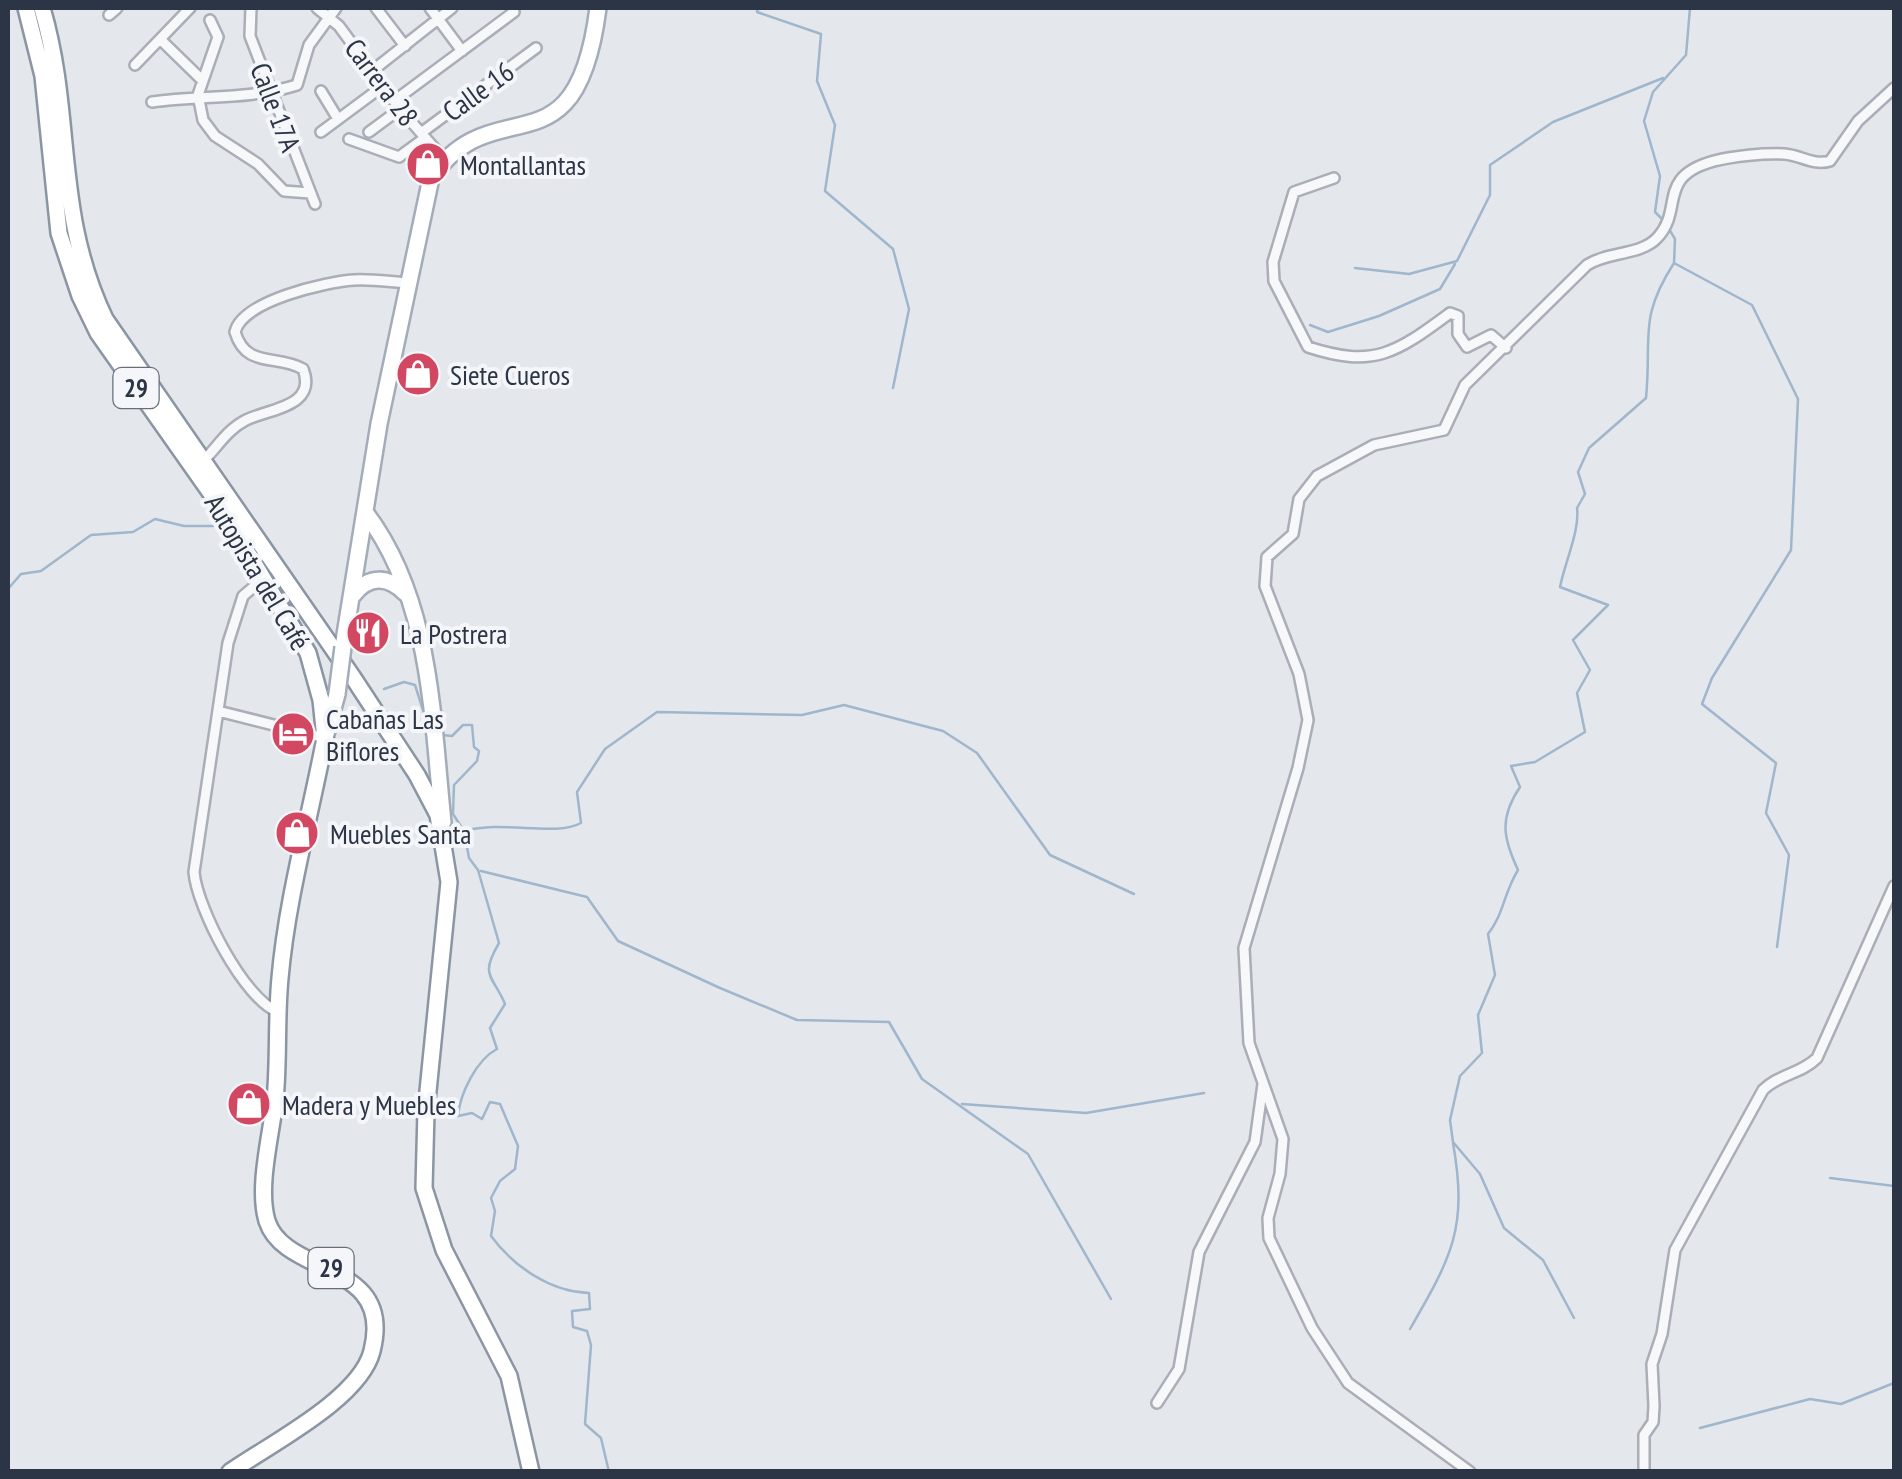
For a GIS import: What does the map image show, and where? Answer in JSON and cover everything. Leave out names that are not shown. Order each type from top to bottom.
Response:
[{"type":"main road","name":"Autopista del Café","points":[[26,8],[43,76],[59,232],[80,296],[98,334],[217,502],[264,578],[308,653],[319,688],[325,738],[280,977],[265,1195],[268,1222],[288,1249],[336,1270],[362,1293],[374,1328],[373,1350],[352,1387],[230,1472]]},
{"type":"main road","name":"Autopista del Café","points":[[42,8],[56,63],[66,188],[84,275],[105,319],[417,774],[438,815],[446,846],[447,934],[427,1098],[424,1188],[444,1250],[509,1376],[532,1472]]},
{"type":"main road","points":[[325,738],[337,694],[378,424],[410,283],[423,200],[444,159],[466,142],[530,126],[563,106],[585,76],[598,8]]},
{"type":"main road","points":[[365,512],[386,544],[408,596],[424,654],[446,846]]},
{"type":"main road","points":[[351,599],[363,584],[377,580],[396,584],[408,596]]},
{"type":"street","points":[[135,65],[190,8]]},
{"type":"street","name":"Calle 17A","points":[[251,8],[247,26],[315,204]]},
{"type":"street","name":"Carrera 28","points":[[317,8],[332,11],[397,105],[444,159]]},
{"type":"street","points":[[376,8],[406,46]]},
{"type":"street","points":[[430,8],[462,50]]},
{"type":"street","points":[[372,71],[452,8]]},
{"type":"street","points":[[152,102],[198,95],[270,94],[297,85],[310,44],[332,11]]},
{"type":"street","points":[[368,132],[462,50],[514,12]]},
{"type":"street","points":[[210,20],[218,38],[198,95],[203,120],[215,136],[258,164],[284,191],[310,193]]},
{"type":"street","points":[[161,40],[202,80]]},
{"type":"street","name":"Calle 16","points":[[349,139],[399,157],[536,48]]},
{"type":"street","points":[[321,132],[383,86]]},
{"type":"street","points":[[1470,1472],[1348,1383],[1312,1328],[1269,1238],[1268,1218],[1280,1174],[1283,1139],[1246,1026],[1244,948],[1298,768],[1308,720],[1306,696],[1264,572],[1266,558],[1298,526],[1299,499],[1318,476],[1374,445],[1444,430],[1465,386],[1587,266],[1655,240],[1662,232],[1675,187],[1689,172],[1716,161],[1785,154],[1813,162],[1830,161],[1858,121],[1894,88]]},
{"type":"street","points":[[321,91],[338,118]]},
{"type":"street","points":[[1334,178],[1294,192],[1273,262],[1274,280],[1308,347],[1350,360],[1394,352],[1454,313],[1462,344],[1471,348],[1491,335],[1506,348]]},
{"type":"street","points":[[204,459],[243,422],[284,408],[296,401],[304,388],[303,370],[260,360],[242,349],[235,332],[242,318],[293,293],[334,282],[410,283]]},
{"type":"street","points":[[264,578],[246,590],[224,661],[195,860],[196,892],[244,984],[256,1001],[278,1012]]},
{"type":"street","points":[[218,711],[325,738]]},
{"type":"street","points":[[1644,1472],[1644,1436],[1653,1422],[1652,1364],[1662,1334],[1675,1250],[1763,1090],[1775,1078],[1806,1069],[1818,1058],[1894,886]]},
{"type":"street","points":[[1157,1402],[1179,1369],[1199,1252],[1255,1142],[1256,1107],[1264,1081]]},
{"type":"waterway","points":[[758,8],[757,12],[821,34],[817,81],[835,125],[825,191],[893,249],[909,309],[893,388]]},
{"type":"waterway","points":[[1665,222],[1655,212],[1660,176],[1644,121],[1653,92],[1686,55],[1690,8]]},
{"type":"waterway","points":[[1355,268],[1409,274],[1457,261],[1490,195],[1490,165],[1553,122],[1663,78]]},
{"type":"waterway","points":[[1669,229],[1675,239],[1674,263],[1752,305],[1798,399],[1791,550],[1712,678],[1702,704],[1776,763],[1766,813],[1789,855],[1777,947]]},
{"type":"waterway","points":[[1574,1318],[1543,1260],[1504,1228],[1480,1174],[1453,1142],[1450,1120],[1460,1076],[1482,1053],[1478,1015],[1495,975],[1488,934],[1518,870],[1506,828],[1509,809],[1520,787],[1511,766],[1535,762],[1585,732],[1577,693],[1590,670],[1573,640],[1608,605],[1560,587],[1577,508],[1585,494],[1578,472],[1589,448],[1646,398],[1651,314],[1674,263]]},
{"type":"waterway","points":[[1310,325],[1328,332],[1379,316],[1440,289],[1455,264]]},
{"type":"waterway","points":[[8,589],[21,574],[41,571],[91,535],[133,532],[155,519],[184,526],[213,526]]},
{"type":"waterway","points":[[384,689],[404,682],[415,685],[423,710]]},
{"type":"waterway","points":[[465,831],[496,827],[557,829],[581,823],[577,792],[605,749],[657,712],[802,715],[844,705],[943,731],[977,753],[1050,855],[1134,894]]},
{"type":"waterway","points":[[443,735],[452,736],[463,725],[472,725],[474,747],[479,751],[477,761],[454,785],[453,814],[464,831],[469,858],[478,870],[499,943],[489,970],[505,1004],[490,1028],[497,1049],[470,1078],[458,1116],[472,1113],[482,1119],[490,1102],[500,1104],[518,1146],[515,1169],[500,1181],[491,1198],[495,1211],[491,1236],[534,1276],[561,1288],[589,1293],[590,1309],[572,1311],[573,1327],[587,1331],[591,1345],[585,1424],[601,1438],[609,1472]]},
{"type":"waterway","points":[[481,871],[587,897],[618,941],[797,1020],[889,1022],[922,1079],[1028,1154],[1111,1299]]},
{"type":"waterway","points":[[962,1104],[1086,1113],[1204,1093]]},
{"type":"waterway","points":[[1410,1329],[1437,1281],[1453,1240],[1459,1198],[1453,1143]]},
{"type":"waterway","points":[[1830,1178],[1894,1186]]},
{"type":"waterway","points":[[1700,1428],[1810,1399],[1841,1404],[1894,1383]]},
{"type":"place","name":"Montallantas","points":[[428,164]]},
{"type":"place","name":"Siete Cueros","points":[[418,374]]},
{"type":"place","name":"La Postrera","points":[[368,633]]},
{"type":"place","name":"Cabañas Las Biflores","points":[[293,734]]},
{"type":"place","name":"Muebles Santa","points":[[297,833]]},
{"type":"place","name":"Madera y Muebles","points":[[249,1104]]}]
